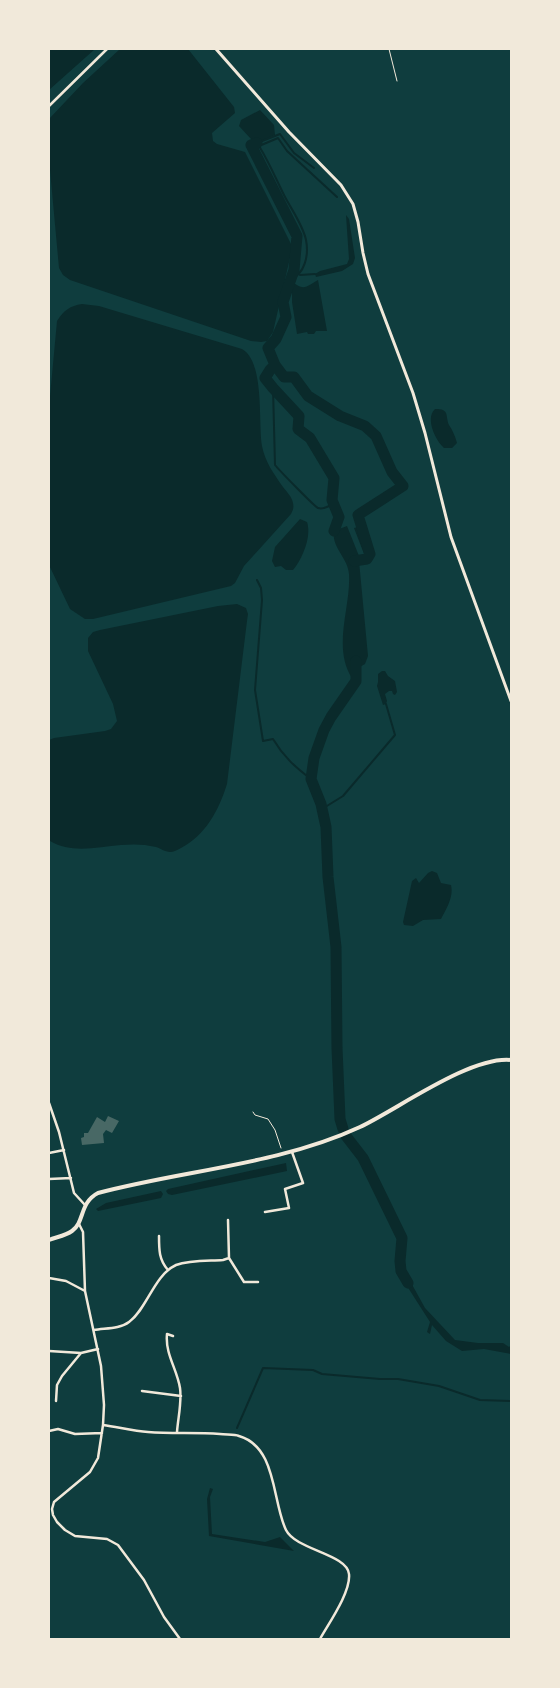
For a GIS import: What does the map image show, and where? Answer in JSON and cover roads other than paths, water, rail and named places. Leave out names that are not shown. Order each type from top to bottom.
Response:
[{"type":"main road","points":[[49,1240],[70,1232],[79,1222],[85,1205],[94,1195],[112,1189],[283,1153],[325,1141],[360,1127],[460,1074],[491,1062],[511,1060]]},
{"type":"street","points":[[49,106],[107,49]]},
{"type":"street","points":[[216,49],[289,132],[341,185],[352,204],[358,222],[362,252],[368,274],[413,392],[451,537],[511,701]]},
{"type":"street","points":[[49,1103],[59,1132],[74,1193],[85,1205]]},
{"type":"street","points":[[49,1153],[64,1150]]},
{"type":"street","points":[[264,1212],[289,1208],[285,1189],[303,1183],[292,1150]]},
{"type":"street","points":[[49,1179],[71,1178]]},
{"type":"street","points":[[228,1220],[229,1258],[244,1282],[258,1282]]},
{"type":"street","points":[[79,1222],[83,1232],[85,1291],[98,1350],[104,1405],[104,1425],[98,1458],[90,1472],[54,1502],[52,1509],[60,1526],[75,1536],[107,1539],[118,1545],[144,1580],[164,1617],[180,1639]]},
{"type":"street","points":[[159,1236],[160,1254],[168,1270]]},
{"type":"street","points":[[94,1330],[116,1327],[128,1322],[168,1270],[183,1263],[229,1258]]},
{"type":"street","points":[[49,1278],[66,1281],[85,1291]]},
{"type":"street","points":[[173,1336],[167,1334],[166,1344],[178,1377],[181,1396],[177,1432]]},
{"type":"street","points":[[49,1351],[81,1353],[98,1350]]},
{"type":"street","points":[[56,1401],[57,1385],[81,1353]]},
{"type":"street","points":[[142,1391],[181,1396]]},
{"type":"street","points":[[104,1425],[148,1432],[239,1436],[254,1444],[265,1458],[287,1532],[298,1541],[346,1566],[349,1574],[348,1589],[320,1639]]},
{"type":"street","points":[[49,1431],[58,1429],[76,1434],[102,1433]]},
{"type":"water","points":[[49,49],[95,49],[49,90]]},
{"type":"water","points":[[120,49],[188,49],[234,107],[235,113],[212,133],[213,141],[217,144],[245,152],[292,249],[273,332],[267,341],[251,341],[70,280],[63,275],[59,268],[49,159],[49,119],[83,83]]},
{"type":"water","points":[[260,110],[274,125],[275,135],[257,143],[239,126],[241,120]]},
{"type":"water","points":[[346,215],[349,219],[355,258],[353,264],[342,271],[316,277],[315,274],[320,271],[347,264],[349,259]]},
{"type":"water","points":[[290,280],[298,286],[304,287],[318,280],[327,331],[316,331],[314,334],[308,334],[307,332],[297,334],[292,302],[292,288],[288,288]]},
{"type":"water","points":[[82,304],[99,306],[242,349],[249,356],[257,379],[263,452],[273,473],[292,499],[293,508],[291,514],[244,566],[235,583],[231,586],[93,619],[85,619],[70,609],[49,565],[49,407],[57,321],[68,309]]},
{"type":"water","points":[[435,409],[443,410],[446,413],[457,443],[452,448],[444,448],[437,440],[432,429],[431,418]]},
{"type":"water","points":[[300,519],[307,522],[308,534],[300,560],[293,570],[286,570],[281,566],[275,567],[272,561],[275,547]]},
{"type":"water","points":[[347,526],[359,556],[364,554],[354,528],[361,526],[370,554],[367,559],[359,561],[368,656],[365,664],[357,671],[356,677],[352,678],[346,666],[343,653],[349,574],[334,537],[334,531]]},
{"type":"water","points":[[237,604],[246,608],[248,614],[227,784],[215,813],[204,829],[190,843],[171,852],[138,844],[76,849],[50,841],[49,740],[105,731],[111,729],[117,721],[113,704],[88,651],[88,638],[93,632],[100,630],[218,606]]},
{"type":"water","points":[[385,671],[395,681],[397,692],[395,695],[392,691],[385,694],[387,701],[383,705],[377,686],[378,674]]},
{"type":"water","points":[[432,871],[437,873],[441,883],[451,885],[452,889],[441,919],[423,920],[413,926],[404,925],[403,922],[412,881],[416,878],[419,883]]},
{"type":"water","points":[[286,1163],[287,1171],[172,1195],[166,1191],[168,1189]]},
{"type":"water","points":[[161,1191],[163,1194],[161,1198],[98,1211],[96,1209],[106,1203]]},
{"type":"water","points":[[404,1270],[425,1308],[455,1340],[478,1343],[503,1343],[509,1347],[511,1345],[511,1354],[484,1349],[462,1351],[446,1341],[432,1325],[430,1334],[427,1332],[430,1322],[398,1272]]},
{"type":"water","points":[[210,1488],[213,1489],[210,1497],[212,1534],[265,1542],[280,1537],[294,1551],[209,1536],[207,1499]]},
{"type":"waterway","points":[[257,143],[280,134],[294,153],[314,168]]},
{"type":"waterway","points":[[290,280],[299,273],[305,263],[307,252],[306,240],[300,223],[259,146],[278,138],[287,151],[337,197]]},
{"type":"waterway","points":[[257,143],[251,145],[297,236],[294,270],[283,302],[286,317],[276,339],[268,348],[275,365],[265,378],[299,416],[298,429],[310,438],[334,478],[332,500],[339,517],[334,531]]},
{"type":"waterway","points":[[300,275],[315,274]]},
{"type":"waterway","points":[[275,365],[284,377],[294,377],[308,396],[340,416],[365,426],[376,436],[392,472],[403,486],[358,515],[370,554],[367,559],[354,561]]},
{"type":"waterway","points":[[273,388],[275,465],[318,508],[324,508],[333,504]]},
{"type":"waterway","points":[[257,580],[261,588],[262,600],[255,690],[263,741],[273,739],[290,761],[311,779]]},
{"type":"waterway","points":[[343,1129],[340,1119],[337,1048],[336,947],[328,877],[326,827],[321,804],[311,779],[314,758],[324,730],[356,681],[356,661]]},
{"type":"waterway","points":[[322,809],[343,796],[395,735],[386,704]]},
{"type":"waterway","points":[[346,1136],[363,1158],[402,1238],[401,1271],[408,1283]]},
{"type":"waterway","points":[[237,1428],[263,1368],[313,1370],[322,1374],[398,1379],[439,1386],[480,1400],[511,1401]]}]
